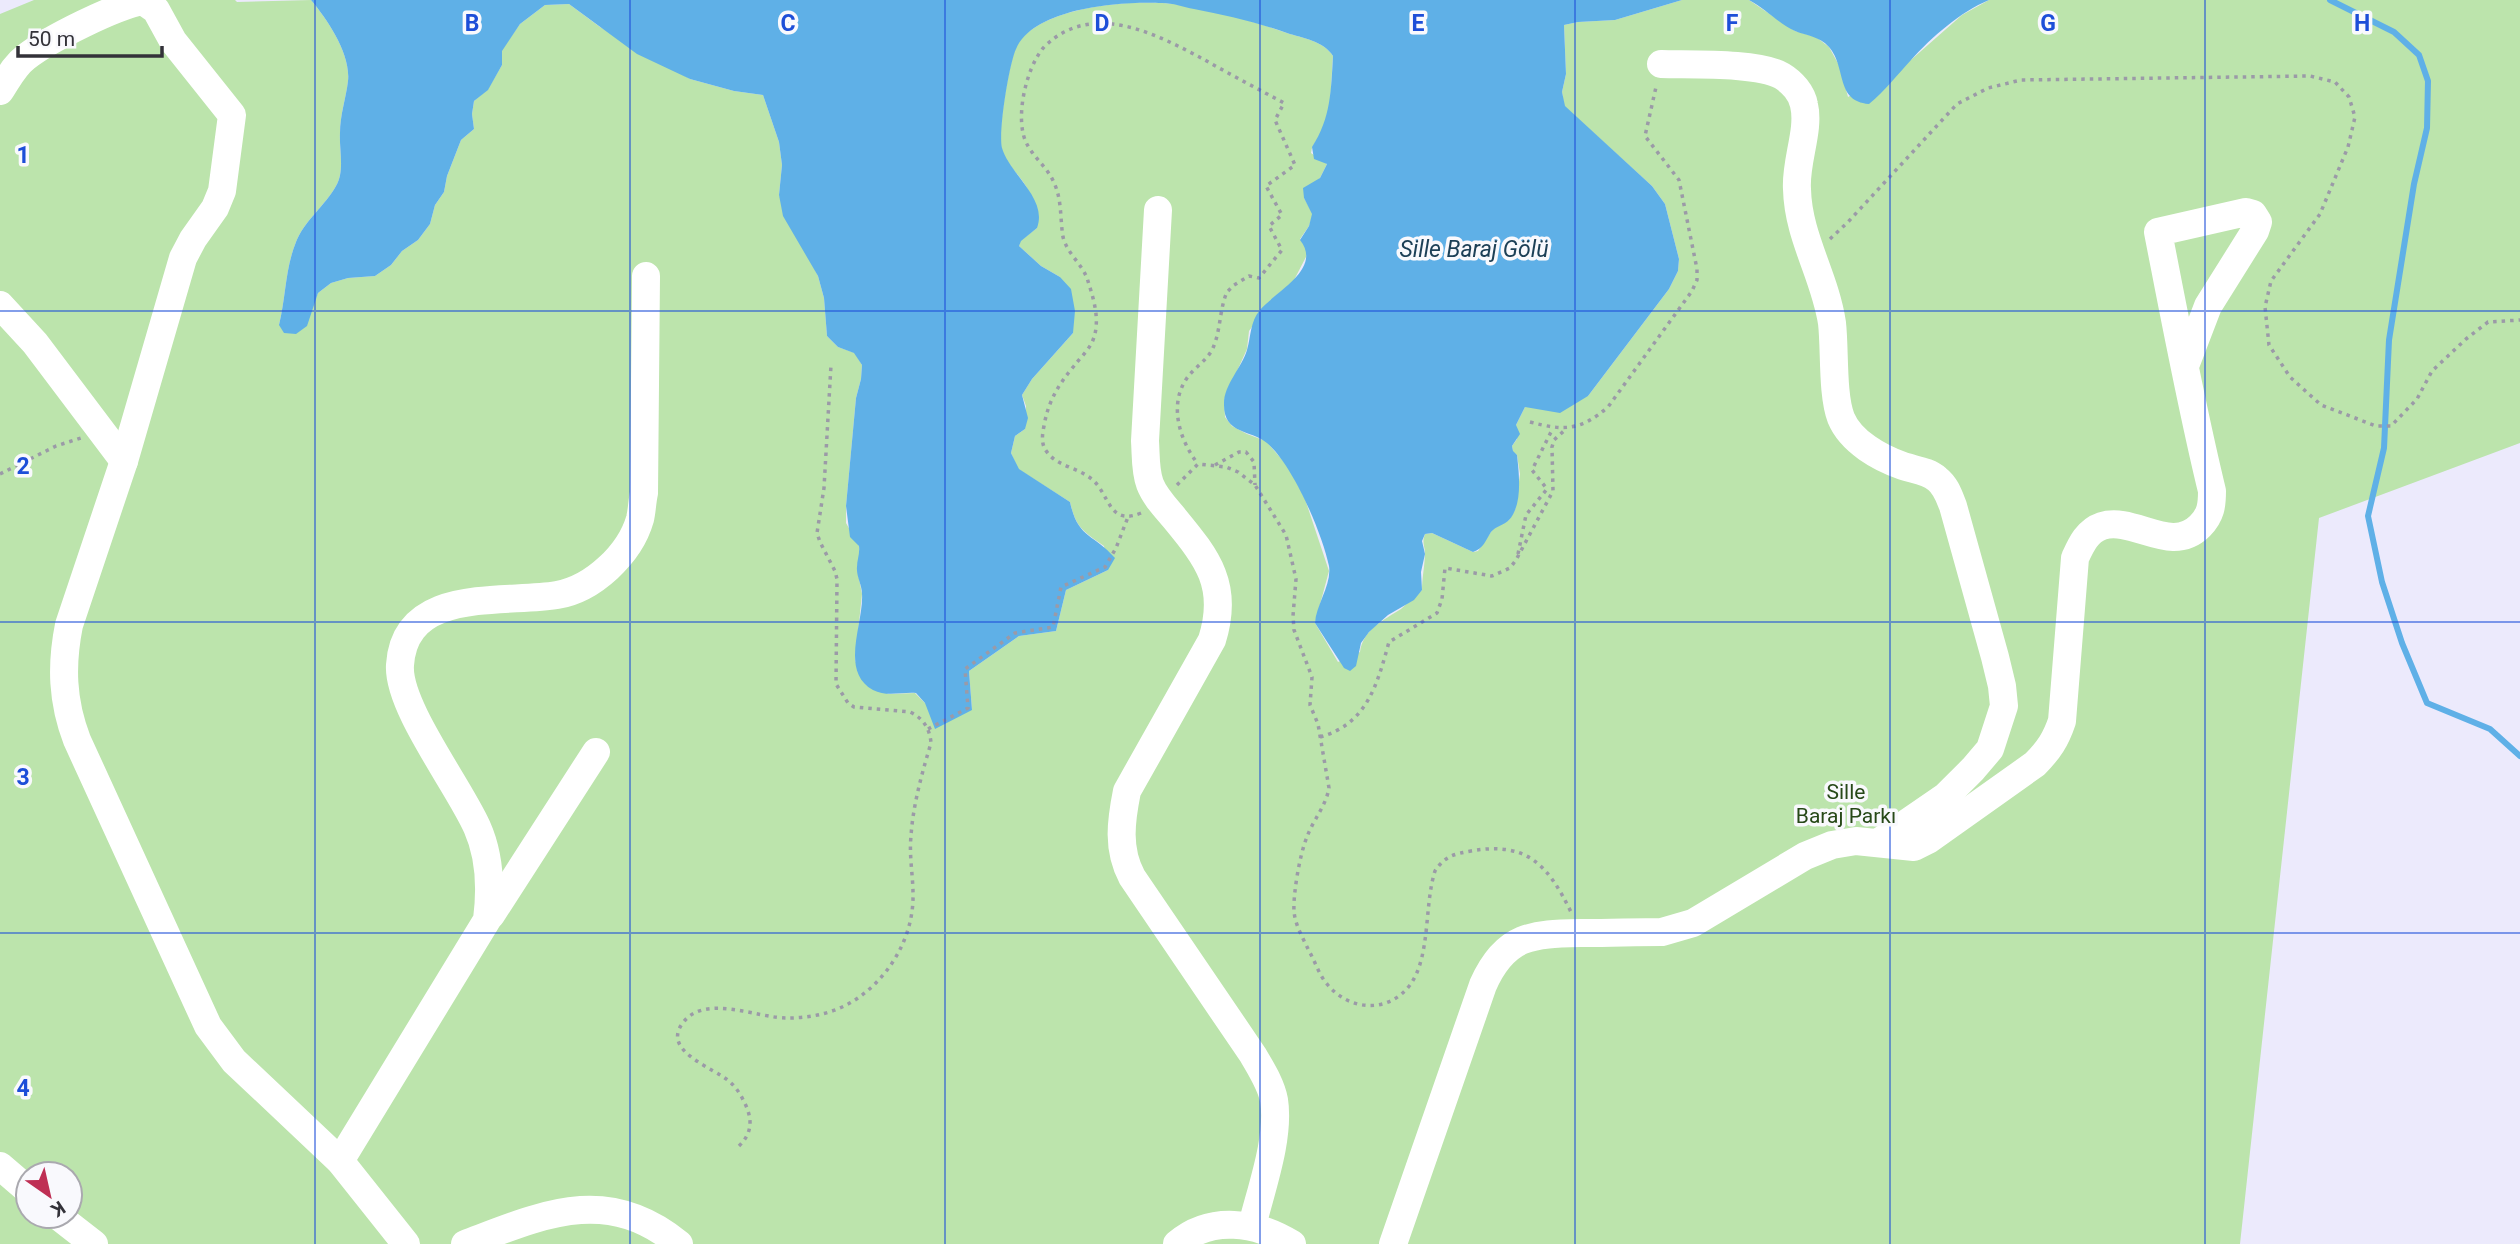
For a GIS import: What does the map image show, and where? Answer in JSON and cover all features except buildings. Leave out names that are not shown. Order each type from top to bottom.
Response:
[{"type":"street","points":[[0,91],[14,69],[39,47],[125,4],[143,1],[156,10],[173,41],[232,115],[222,191],[215,208],[183,258],[124,461],[66,637],[64,697],[69,719],[208,1026],[234,1061],[340,1161],[406,1244]]},
{"type":"street","points":[[1661,64],[1732,66],[1759,70],[1781,75],[1797,89],[1804,104],[1805,122],[1797,169],[1803,234],[1827,300],[1832,322],[1841,417],[1849,431],[1860,442],[1880,455],[1937,478],[1948,492],[2002,686],[2004,706],[1990,749],[1946,796],[1879,842]]},
{"type":"street","points":[[1158,210],[1145,441],[1150,485],[1212,569],[1217,587],[1217,624],[1212,640],[1127,791],[1123,810],[1122,847],[1125,864],[1132,877],[1253,1055],[1269,1084],[1274,1099],[1272,1136],[1252,1226]]},
{"type":"street","points":[[1393,1244],[1490,970],[1504,952],[1524,939],[1537,935],[1662,932],[1678,929],[1693,923],[1805,856],[1832,845],[1856,841],[1914,847],[1928,840],[2035,764],[2048,751],[2062,721],[2076,558],[2081,544],[2090,532],[2103,526],[2116,525],[2167,537],[2181,537],[2195,531],[2204,522],[2212,507],[2212,491],[2188,389],[2158,232],[2246,212],[2253,214],[2258,222],[2255,231],[2208,306],[2185,366]]},
{"type":"street","points":[[487,920],[491,886],[479,830],[416,719],[405,694],[399,666],[406,641],[419,621],[444,607],[467,602],[559,595],[606,570],[628,545],[640,520],[644,493],[646,276]]},
{"type":"street","points":[[0,305],[21,326],[124,461]]},
{"type":"street","points":[[340,1161],[487,920],[596,752]]},
{"type":"street","points":[[0,1166],[14,1178]]},
{"type":"street","points":[[465,1244],[531,1219],[561,1211],[590,1208],[619,1212],[646,1222],[679,1244]]},
{"type":"street","points":[[1177,1244],[1187,1236],[1227,1224],[1252,1226],[1275,1234],[1292,1244]]},
{"type":"street","points":[[76,1230],[94,1244]]},
{"type":"path","points":[[1198,464],[1184,443],[1180,431],[1181,389],[1211,352],[1227,292],[1249,276],[1259,278],[1282,250],[1269,226],[1282,215],[1266,186],[1294,165],[1275,120],[1284,103],[1144,30],[1115,22],[1084,23],[1056,36],[1045,47],[1032,65],[1025,84],[1022,125],[1026,143],[1056,186],[1063,238],[1084,271],[1096,320],[1093,340],[1050,399],[1042,432],[1043,444],[1053,458],[1095,481],[1110,509],[1120,515],[1128,517],[1147,510],[1161,502],[1198,464],[1213,465],[1238,472],[1255,485],[1282,529],[1291,550],[1296,579],[1294,630],[1312,677],[1310,705],[1318,724],[1329,788],[1328,797],[1311,827],[1303,850],[1294,915],[1325,982],[1336,993],[1364,1006],[1380,1006],[1393,1001],[1411,984],[1422,958],[1435,871],[1441,861],[1452,854],[1501,849],[1515,850],[1528,857],[1543,867],[1559,888],[1580,933]]},
{"type":"path","points":[[1530,422],[1553,428],[1568,428],[1583,425],[1608,407],[1697,281],[1698,269],[1679,180],[1644,136],[1661,64]]},
{"type":"path","points":[[1811,257],[1848,222],[1957,104],[1988,88],[2021,80],[2310,76],[2335,82],[2349,97],[2355,117],[2348,147],[2320,214],[2271,281],[2264,307],[2269,345],[2290,377],[2321,405],[2376,426],[2391,426],[2417,399],[2432,371],[2466,339],[2488,322],[2520,320]]},
{"type":"path","points":[[739,1146],[748,1137],[751,1125],[742,1097],[718,1072],[692,1059],[681,1047],[677,1035],[682,1024],[691,1016],[705,1010],[737,1009],[789,1018],[824,1014],[843,1008],[882,978],[898,952],[913,915],[911,832],[932,743],[928,729],[919,716],[910,712],[854,708],[836,684],[837,579],[817,533],[824,488],[831,365]]},
{"type":"path","points":[[1516,560],[1526,515],[1547,489],[1532,470],[1553,428]]},
{"type":"path","points":[[1320,737],[1335,733],[1362,710],[1380,678],[1388,642],[1437,612],[1442,599],[1445,568],[1492,576],[1502,573],[1516,560],[1553,491],[1552,447],[1554,440],[1568,428]]},
{"type":"path","points":[[0,474],[55,446],[81,438],[107,437]]},
{"type":"path","points":[[1213,465],[1239,452],[1246,452],[1254,462],[1255,485]]},
{"type":"path","points":[[928,729],[968,708],[965,669],[1015,633],[1053,627],[1061,587],[1105,567],[1128,517]]},
{"type":"green space","name":"Sille Baraj Parkı","points":[[34,0],[311,0],[337,38],[348,71],[340,126],[341,167],[336,186],[304,227],[296,242],[279,325],[312,307],[318,293],[331,283],[348,278],[375,276],[418,240],[430,224],[435,205],[444,192],[447,176],[461,140],[474,129],[474,101],[488,89],[502,65],[501,51],[520,24],[545,5],[569,4],[600,27],[690,79],[734,91],[763,95],[779,142],[782,165],[779,195],[818,276],[824,298],[827,336],[838,347],[855,353],[862,365],[856,398],[846,506],[846,523],[859,546],[860,557],[857,568],[862,594],[855,661],[888,694],[915,693],[925,703],[972,710],[969,671],[1019,636],[1056,631],[1066,590],[1108,570],[1104,546],[1081,528],[1070,502],[1018,469],[1011,453],[1015,436],[1025,429],[1026,406],[1022,395],[1032,379],[1073,333],[1060,277],[1041,266],[1019,246],[1020,241],[1037,228],[1034,210],[1026,186],[1003,153],[1000,139],[1013,55],[1026,34],[1042,23],[1082,9],[1105,5],[1146,2],[1177,4],[1242,19],[1312,41],[1333,56],[1327,120],[1311,153],[1327,164],[1304,198],[1313,214],[1300,239],[1306,247],[1307,255],[1293,282],[1273,298],[1249,331],[1247,349],[1224,400],[1225,417],[1232,426],[1266,441],[1290,469],[1305,499],[1329,571],[1315,623],[1338,662],[1360,652],[1370,631],[1422,590],[1425,534],[1432,533],[1473,552],[1478,551],[1493,529],[1509,520],[1515,510],[1520,474],[1517,455],[1512,446],[1517,439],[1516,425],[1525,407],[1588,396],[1669,289],[1678,271],[1679,259],[1665,204],[1652,186],[1564,106],[1564,25],[1615,20],[1682,0],[1749,0],[1795,31],[1816,37],[1829,47],[1840,67],[1848,97],[1912,59],[1962,15],[1989,0],[2520,0],[2520,443],[2319,518],[2240,1244],[0,1244],[0,14]]},
{"type":"water","name":"Sille Baraj Gölü","points":[[311,0],[1682,0],[1615,20],[1564,25],[1566,74],[1562,92],[1565,106],[1652,186],[1665,204],[1679,259],[1678,271],[1669,289],[1588,396],[1560,413],[1525,407],[1516,425],[1520,434],[1512,446],[1517,455],[1519,480],[1518,498],[1513,514],[1507,522],[1493,530],[1482,546],[1473,552],[1432,533],[1425,534],[1422,541],[1425,554],[1421,572],[1422,590],[1414,600],[1388,615],[1369,632],[1361,643],[1356,666],[1350,671],[1344,668],[1315,623],[1328,580],[1329,566],[1305,500],[1277,453],[1261,439],[1233,426],[1228,421],[1224,403],[1227,390],[1247,350],[1257,315],[1295,279],[1306,260],[1306,251],[1300,240],[1309,226],[1312,214],[1304,198],[1303,188],[1320,178],[1327,164],[1314,159],[1312,147],[1326,114],[1333,56],[1318,43],[1264,25],[1166,3],[1103,6],[1060,15],[1041,24],[1026,35],[1013,57],[1007,83],[1001,140],[1006,158],[1033,197],[1039,217],[1037,228],[1021,241],[1019,246],[1041,266],[1060,277],[1071,289],[1075,311],[1073,333],[1032,379],[1022,395],[1028,418],[1025,429],[1015,436],[1011,453],[1019,469],[1070,502],[1077,523],[1115,558],[1108,570],[1066,590],[1056,631],[1019,636],[969,671],[972,710],[935,729],[925,703],[916,693],[878,692],[863,682],[857,671],[856,646],[862,606],[857,570],[859,546],[850,537],[846,506],[856,398],[862,365],[854,353],[838,347],[827,336],[824,298],[818,276],[783,216],[779,195],[782,165],[779,142],[763,95],[734,91],[690,79],[637,54],[569,4],[545,5],[520,24],[502,51],[502,65],[488,90],[474,101],[474,129],[461,140],[447,176],[444,192],[435,205],[430,224],[418,240],[375,276],[348,278],[331,283],[318,293],[307,326],[296,334],[284,333],[279,325],[296,242],[339,180],[340,126],[348,81],[342,49],[331,27]]},
{"type":"water","points":[[1749,0],[1989,0],[1957,18],[1937,34],[1869,104],[1858,102],[1851,97],[1834,55],[1825,43],[1789,28]]},
{"type":"waterway","points":[[2330,0],[2394,32],[2419,55],[2428,81],[2427,128],[2414,184],[2389,340],[2384,448],[2368,516],[2382,582],[2402,643],[2427,703],[2490,729],[2520,756]]}]
